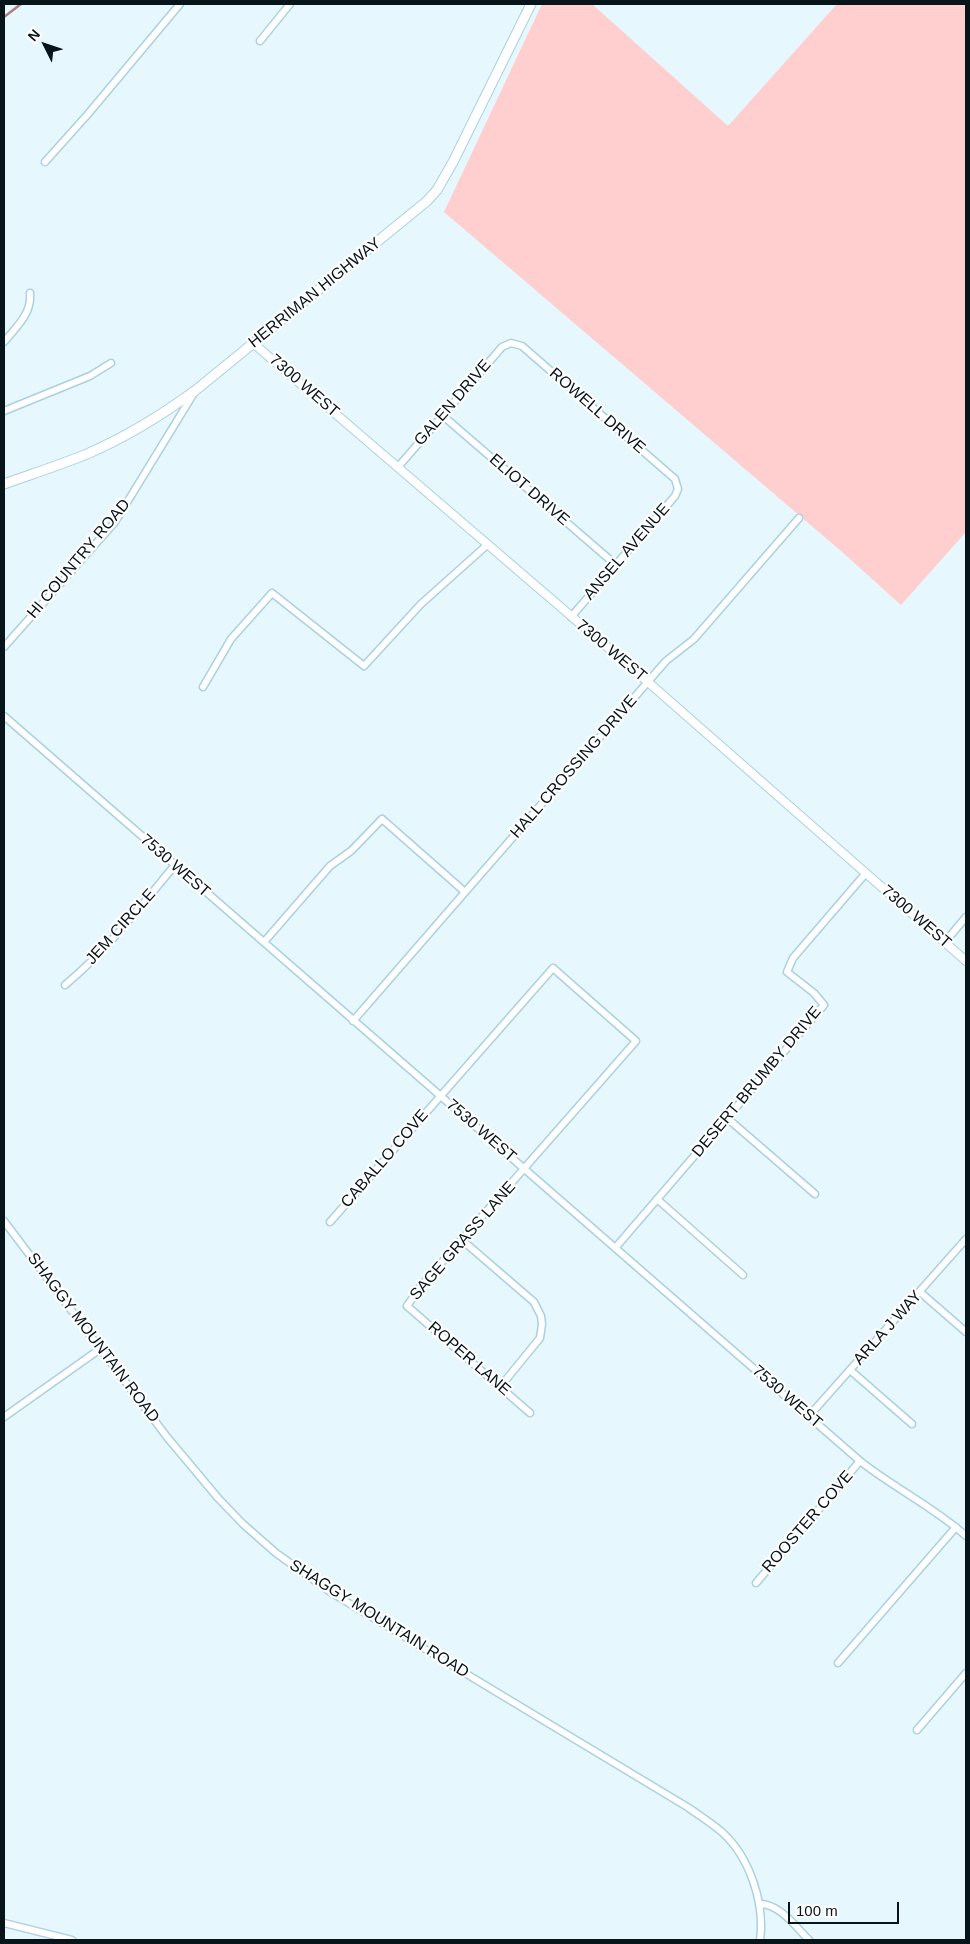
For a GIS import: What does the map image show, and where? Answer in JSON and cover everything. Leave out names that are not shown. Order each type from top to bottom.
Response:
[{"type":"main road","name":"HERRIMAN HIGHWAY","points":[[4,484],[66,462],[109,444],[156,418],[196,390],[402,223],[437,190],[454,162],[531,4]]},
{"type":"street","points":[[45,162],[88,114],[180,4]]},
{"type":"street","points":[[260,41],[290,4]]},
{"type":"street","points":[[4,342],[26,315],[30,305],[30,293]]},
{"type":"street","name":"7300 WEST","points":[[253,343],[648,682],[966,961]]},
{"type":"street","name":"GALEN DRIVE","points":[[398,467],[502,347],[511,343]]},
{"type":"street","name":"ROWELL DRIVE","points":[[511,343],[522,346],[675,479],[678,485]]},
{"type":"street","points":[[4,410],[90,376],[112,363]]},
{"type":"street","name":"HI COUNTRY ROAD","points":[[4,647],[119,517],[196,390]]},
{"type":"street","name":"ELIOT DRIVE","points":[[442,415],[616,565]]},
{"type":"street","name":"ANSEL AVENUE","points":[[571,617],[675,496],[678,485]]},
{"type":"street","name":"HALL CROSSING DRIVE","points":[[353,1021],[670,657],[694,639],[799,518]]},
{"type":"street","points":[[203,687],[231,639],[272,593],[364,666],[421,604],[487,545]]},
{"type":"street","name":"7530 WEST","points":[[4,716],[860,1461],[883,1479],[944,1516],[966,1536]]},
{"type":"street","points":[[264,942],[330,866],[351,852],[382,819],[465,892]]},
{"type":"street","name":"JEM CIRCLE","points":[[64,985],[87,967],[110,944],[175,865]]},
{"type":"street","name":"DESERT BRUMBY DRIVE","points":[[616,1247],[824,1005],[814,993],[787,972],[793,958],[866,874]]},
{"type":"street","points":[[945,942],[966,916]]},
{"type":"street","name":"CABALLO COVE","points":[[330,1222],[553,968],[636,1040]]},
{"type":"street","name":"SAGE GRASS LANE","points":[[407,1306],[420,1287],[636,1040]]},
{"type":"street","points":[[727,1118],[815,1194]]},
{"type":"street","points":[[657,1199],[743,1274]]},
{"type":"street","name":"SHAGGY MOUNTAIN ROAD","points":[[4,1221],[167,1437],[218,1498],[260,1540],[294,1567],[332,1593],[630,1772],[702,1817],[723,1833],[736,1847],[746,1867],[759,1904],[760,1940]]},
{"type":"street","name":"ARLA J WAY","points":[[809,1416],[966,1239]]},
{"type":"street","points":[[462,1240],[534,1302],[541,1316],[540,1338],[500,1387]]},
{"type":"street","points":[[920,1292],[966,1332]]},
{"type":"street","name":"ROPER LANE","points":[[407,1306],[530,1413]]},
{"type":"street","points":[[4,1418],[100,1349]]},
{"type":"street","points":[[850,1370],[912,1424]]},
{"type":"street","name":"ROOSTER COVE","points":[[756,1583],[860,1461]]},
{"type":"street","points":[[838,1663],[956,1527]]},
{"type":"street","points":[[917,1730],[966,1673]]},
{"type":"street","points":[[759,1904],[764,1904],[779,1911],[809,1940]]},
{"type":"street","points":[[4,1923],[72,1940]]},
{"type":"shaded area","points":[[542,4],[592,4],[728,126],[837,4],[966,4],[966,532],[901,605],[841,551],[444,212]]},
{"type":"waterway","points":[[4,17],[21,4]]}]
